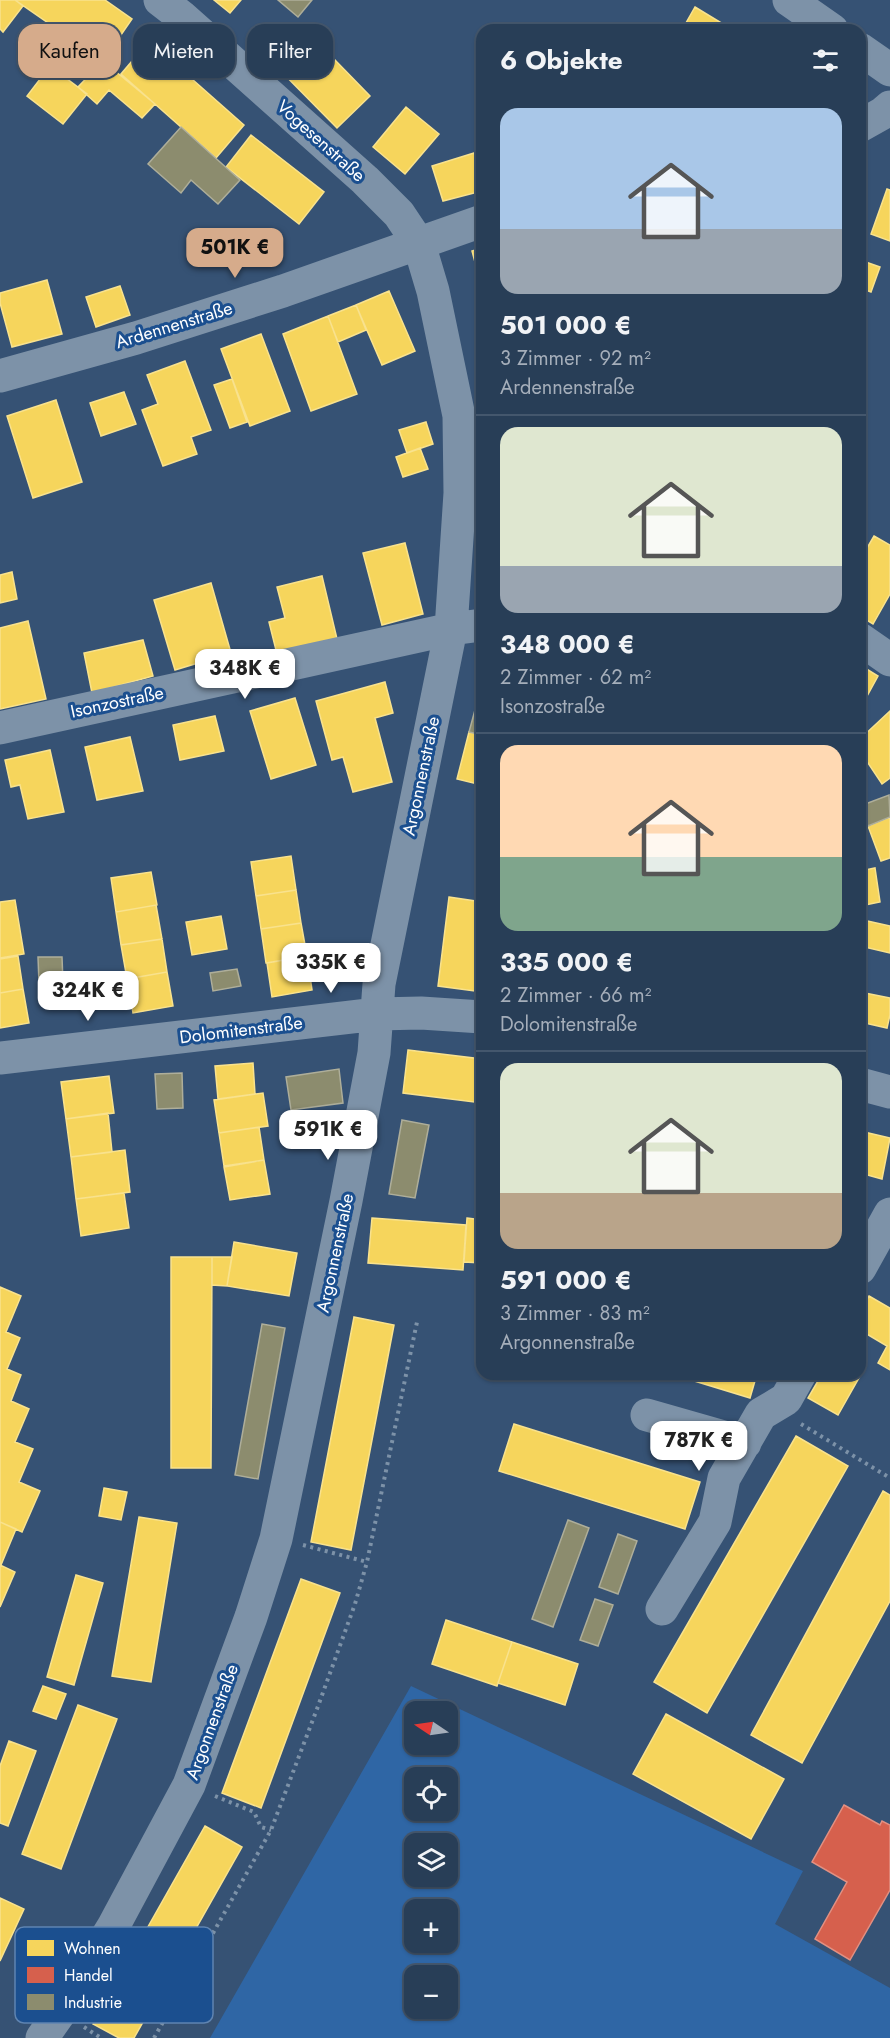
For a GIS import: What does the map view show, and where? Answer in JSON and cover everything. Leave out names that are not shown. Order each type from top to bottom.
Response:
[{"type":"street","name":"Vogesenstraße","points":[[160,0],[365,180],[399,214],[419,244]]},
{"type":"street","points":[[789,0],[823,24]]},
{"type":"street","points":[[866,53],[890,70]]},
{"type":"street","points":[[866,123],[890,107]]},
{"type":"street","name":"Ardennenstraße","points":[[0,375],[136,338],[476,224]]},
{"type":"street","name":"Argonnenstraße","points":[[113,1927],[189,1785],[251,1617],[276,1539],[346,1201],[374,1053],[379,984],[466,627],[459,416],[435,302],[419,244]]},
{"type":"street","name":"Isonzostraße","points":[[0,728],[466,627]]},
{"type":"street","points":[[866,643],[890,660]]},
{"type":"street","name":"Dolomitenstraße","points":[[0,1058],[377,1014],[421,1013],[476,1017]]},
{"type":"street","points":[[866,1086],[890,1092]]},
{"type":"street","points":[[866,1257],[890,1214]]},
{"type":"street","points":[[662,1608],[715,1522],[724,1478],[761,1414],[786,1399],[797,1380]]},
{"type":"street","points":[[647,1415],[745,1443]]},
{"type":"street","name":"Argonnenstraße","points":[[42,2038],[53,2023]]},
{"type":"path","points":[[213,1933],[271,1830],[355,1604],[367,1562],[417,1322]]},
{"type":"path","points":[[772,1407],[890,1478]]},
{"type":"path","points":[[276,1539],[367,1562]]},
{"type":"path","points":[[242,1807],[254,1812],[261,1827],[271,1830]]},
{"type":"path","points":[[154,2038],[162,2023]]},
{"type":"shaded area","points":[[411,1686],[443,1701],[404,1701],[404,1755],[458,1755],[458,1708],[803,1871],[775,1924],[890,1988],[890,2038],[210,2038]]},
{"type":"building: Wohnen","points":[[0,0],[15,0],[23,6],[3,32],[0,29]]},
{"type":"building: Wohnen","points":[[15,0],[105,0],[132,19],[121,35],[121,24],[50,24]]},
{"type":"building: Wohnen","points":[[214,0],[241,0],[230,13]]},
{"type":"building: Wohnen","points":[[695,7],[723,24],[685,24]]},
{"type":"building: Wohnen","points":[[333,58],[370,96],[337,128],[288,78],[333,78]]},
{"type":"building: Wohnen","points":[[133,60],[133,78],[191,78],[244,125],[216,158],[121,74]]},
{"type":"building: Wohnen","points":[[121,76],[155,104],[142,118],[109,90],[97,104],[78,87],[87,78],[121,78]]},
{"type":"building: Wohnen","points":[[41,78],[66,78],[87,94],[63,124],[27,96]]},
{"type":"building: Wohnen","points":[[406,107],[439,134],[405,174],[373,147]]},
{"type":"building: Wohnen","points":[[251,135],[324,192],[299,224],[226,167]]},
{"type":"building: Wohnen","points":[[474,153],[476,193],[443,201],[432,166]]},
{"type":"building: Wohnen","points":[[887,189],[890,190],[890,241],[871,234]]},
{"type":"building: Wohnen","points":[[476,250],[476,266],[472,251]]},
{"type":"building: Wohnen","points":[[866,262],[880,267],[871,292],[866,290]]},
{"type":"building: Wohnen","points":[[47,280],[62,334],[12,347],[0,303],[0,293]]},
{"type":"building: Wohnen","points":[[120,286],[130,315],[96,327],[86,297]]},
{"type":"building: Wohnen","points":[[389,291],[415,351],[382,365],[356,305]]},
{"type":"building: Wohnen","points":[[356,305],[366,330],[338,342],[328,316]]},
{"type":"building: Wohnen","points":[[328,316],[357,394],[311,411],[283,334]]},
{"type":"building: Wohnen","points":[[261,334],[290,411],[250,426],[221,349]]},
{"type":"building: Wohnen","points":[[185,361],[211,430],[191,437],[197,454],[163,466],[142,410],[158,404],[147,375]]},
{"type":"building: Wohnen","points":[[232,379],[247,422],[230,428],[214,385]]},
{"type":"building: Wohnen","points":[[124,392],[136,424],[101,436],[90,403]]},
{"type":"building: Wohnen","points":[[56,400],[82,482],[33,498],[7,416]]},
{"type":"building: Wohnen","points":[[426,422],[433,444],[407,453],[399,430]]},
{"type":"building: Wohnen","points":[[420,448],[428,469],[403,477],[396,457]]},
{"type":"building: Wohnen","points":[[874,536],[890,545],[890,594],[873,624],[866,620],[866,550]]},
{"type":"building: Wohnen","points":[[405,543],[423,614],[382,625],[363,553]]},
{"type":"building: Wohnen","points":[[12,572],[17,599],[0,603],[0,575]]},
{"type":"building: Wohnen","points":[[322,576],[337,639],[277,654],[269,622],[285,618],[277,587]]},
{"type":"building: Wohnen","points":[[211,583],[231,653],[175,670],[154,600]]},
{"type":"building: Wohnen","points":[[28,621],[46,699],[0,709],[0,628]]},
{"type":"building: Wohnen","points":[[143,640],[153,676],[92,693],[84,653]]},
{"type":"building: Wohnen","points":[[866,669],[878,676],[866,698]]},
{"type":"building: Wohnen","points":[[385,682],[393,713],[375,718],[392,782],[353,792],[343,757],[332,760],[316,701]]},
{"type":"building: Wohnen","points":[[295,698],[316,765],[271,779],[250,711]]},
{"type":"building: Wohnen","points":[[890,711],[890,778],[882,784],[866,760],[866,733]]},
{"type":"building: Wohnen","points":[[215,716],[224,751],[180,760],[173,725]]},
{"type":"building: Wohnen","points":[[469,732],[476,734],[476,784],[457,779]]},
{"type":"building: Wohnen","points":[[130,737],[143,791],[97,800],[85,747]]},
{"type":"building: Wohnen","points":[[50,750],[64,812],[28,819],[20,785],[11,787],[5,760]]},
{"type":"building: Wohnen","points":[[890,817],[890,858],[881,861],[868,826]]},
{"type":"building: Wohnen","points":[[291,856],[296,890],[256,896],[251,862]]},
{"type":"building: Wohnen","points":[[875,868],[880,902],[866,905],[866,870]]},
{"type":"building: Wohnen","points":[[151,872],[157,905],[116,912],[111,878]]},
{"type":"building: Wohnen","points":[[296,890],[301,923],[261,929],[256,896]]},
{"type":"building: Wohnen","points":[[449,897],[476,901],[476,991],[438,986]]},
{"type":"building: Wohnen","points":[[15,900],[24,954],[0,958],[0,902]]},
{"type":"building: Wohnen","points":[[156,905],[162,939],[121,945],[116,912]]},
{"type":"building: Wohnen","points":[[221,916],[227,949],[192,955],[186,922]]},
{"type":"building: Wohnen","points":[[866,921],[890,926],[890,953],[866,947]]},
{"type":"building: Wohnen","points":[[301,923],[307,956],[266,963],[261,929]]},
{"type":"building: Wohnen","points":[[162,939],[167,972],[127,979],[121,945]]},
{"type":"building: Wohnen","points":[[355,945],[362,975],[330,982],[324,952]]},
{"type":"building: Wohnen","points":[[18,956],[23,989],[0,993],[0,959]]},
{"type":"building: Wohnen","points":[[307,956],[312,990],[272,997],[267,963]]},
{"type":"building: Wohnen","points":[[167,972],[173,1006],[133,1013],[127,979]]},
{"type":"building: Wohnen","points":[[23,989],[29,1023],[0,1028],[0,993]]},
{"type":"building: Wohnen","points":[[866,993],[890,998],[887,1028],[866,1023]]},
{"type":"building: Wohnen","points":[[408,1050],[476,1058],[476,1102],[403,1093]]},
{"type":"building: Wohnen","points":[[253,1063],[255,1094],[218,1099],[215,1066]]},
{"type":"building: Wohnen","points":[[109,1076],[114,1113],[66,1119],[61,1082]]},
{"type":"building: Wohnen","points":[[263,1093],[268,1126],[219,1133],[214,1100]]},
{"type":"building: Wohnen","points":[[108,1113],[112,1152],[71,1157],[66,1119]]},
{"type":"building: Wohnen","points":[[259,1127],[264,1160],[224,1166],[219,1133]]},
{"type":"building: Wohnen","points":[[866,1132],[890,1138],[882,1179],[866,1175]]},
{"type":"building: Wohnen","points":[[125,1150],[130,1192],[76,1199],[71,1157]]},
{"type":"building: Wohnen","points":[[264,1160],[270,1194],[230,1200],[224,1167]]},
{"type":"building: Wohnen","points":[[124,1193],[129,1228],[81,1236],[76,1199]]},
{"type":"building: Wohnen","points":[[372,1218],[466,1225],[463,1270],[368,1263]]},
{"type":"building: Wohnen","points":[[467,1218],[476,1219],[476,1263],[464,1262]]},
{"type":"building: Wohnen","points":[[234,1242],[297,1253],[289,1296],[227,1286]]},
{"type":"building: Wohnen","points":[[171,1257],[212,1257],[211,1468],[171,1468]]},
{"type":"building: Wohnen","points":[[212,1257],[232,1257],[227,1286],[212,1285]]},
{"type":"building: Wohnen","points":[[0,1287],[21,1296],[6,1332],[20,1338],[7,1369],[21,1375],[11,1401],[29,1409],[15,1442],[33,1449],[19,1482],[40,1491],[22,1532],[0,1522]]},
{"type":"building: Wohnen","points":[[869,1296],[890,1308],[890,1370],[878,1363],[887,1346],[866,1334],[866,1302]]},
{"type":"building: Wohnen","points":[[354,1317],[394,1325],[351,1550],[311,1542]]},
{"type":"building: Wohnen","points":[[691,1380],[755,1380],[750,1398]]},
{"type":"building: Wohnen","points":[[818,1380],[858,1380],[838,1415],[808,1398]]},
{"type":"building: Wohnen","points":[[514,1424],[700,1482],[685,1529],[499,1471]]},
{"type":"building: Wohnen","points":[[796,1436],[848,1466],[707,1713],[654,1682]]},
{"type":"building: Wohnen","points":[[104,1488],[127,1492],[121,1520],[99,1516]]},
{"type":"building: Wohnen","points":[[883,1491],[890,1495],[890,1601],[802,1763],[751,1735]]},
{"type":"building: Wohnen","points":[[139,1517],[177,1523],[151,1682],[112,1676]]},
{"type":"building: Wohnen","points":[[0,1522],[16,1529],[1,1565],[0,1565]]},
{"type":"building: Wohnen","points":[[0,1565],[15,1572],[0,1607]]},
{"type":"building: Wohnen","points":[[76,1575],[103,1583],[74,1685],[47,1677]]},
{"type":"building: Wohnen","points":[[301,1579],[340,1593],[261,1808],[222,1793]]},
{"type":"building: Wohnen","points":[[446,1620],[512,1642],[497,1686],[432,1664]]},
{"type":"building: Wohnen","points":[[512,1642],[578,1664],[565,1705],[498,1683]]},
{"type":"building: Wohnen","points":[[43,1686],[66,1694],[56,1719],[33,1711]]},
{"type":"building: Wohnen","points":[[78,1705],[117,1719],[61,1869],[22,1854]]},
{"type":"building: Wohnen","points":[[666,1714],[784,1779],[751,1839],[633,1774]]},
{"type":"building: Wohnen","points":[[9,1741],[36,1751],[8,1826],[0,1823],[0,1766]]},
{"type":"building: Wohnen","points":[[205,1826],[242,1847],[197,1927],[148,1927]]},
{"type":"building: Wohnen","points":[[0,1898],[24,1909],[0,1961]]},
{"type":"building: Wohnen","points":[[142,2023],[134,2038],[119,2038],[93,2024]]},
{"type":"building: Handel","points":[[844,1805],[880,1825],[882,1821],[890,1825],[890,1890],[850,1960],[815,1939],[847,1882],[812,1862]]},
{"type":"building: Industrie","points":[[278,0],[312,0],[298,17]]},
{"type":"building: Industrie","points":[[181,127],[240,180],[218,204],[191,180],[181,193],[148,164]]},
{"type":"building: Industrie","points":[[475,710],[476,710],[476,734],[469,732]]},
{"type":"building: Industrie","points":[[889,795],[890,817],[868,826],[866,804]]},
{"type":"building: Industrie","points":[[38,957],[62,957],[63,982],[39,983]]},
{"type":"building: Industrie","points":[[237,969],[241,986],[213,991],[210,973]]},
{"type":"building: Industrie","points":[[339,1069],[343,1103],[291,1110],[286,1077]]},
{"type":"building: Industrie","points":[[182,1073],[183,1108],[157,1109],[155,1074]]},
{"type":"building: Industrie","points":[[402,1120],[429,1125],[415,1198],[389,1194]]},
{"type":"building: Industrie","points":[[262,1324],[285,1328],[258,1479],[235,1475]]},
{"type":"building: Industrie","points":[[568,1520],[589,1528],[553,1627],[532,1619]]},
{"type":"building: Industrie","points":[[618,1534],[637,1541],[618,1594],[599,1587]]},
{"type":"building: Industrie","points":[[595,1599],[613,1605],[598,1646],[580,1640]]}]
